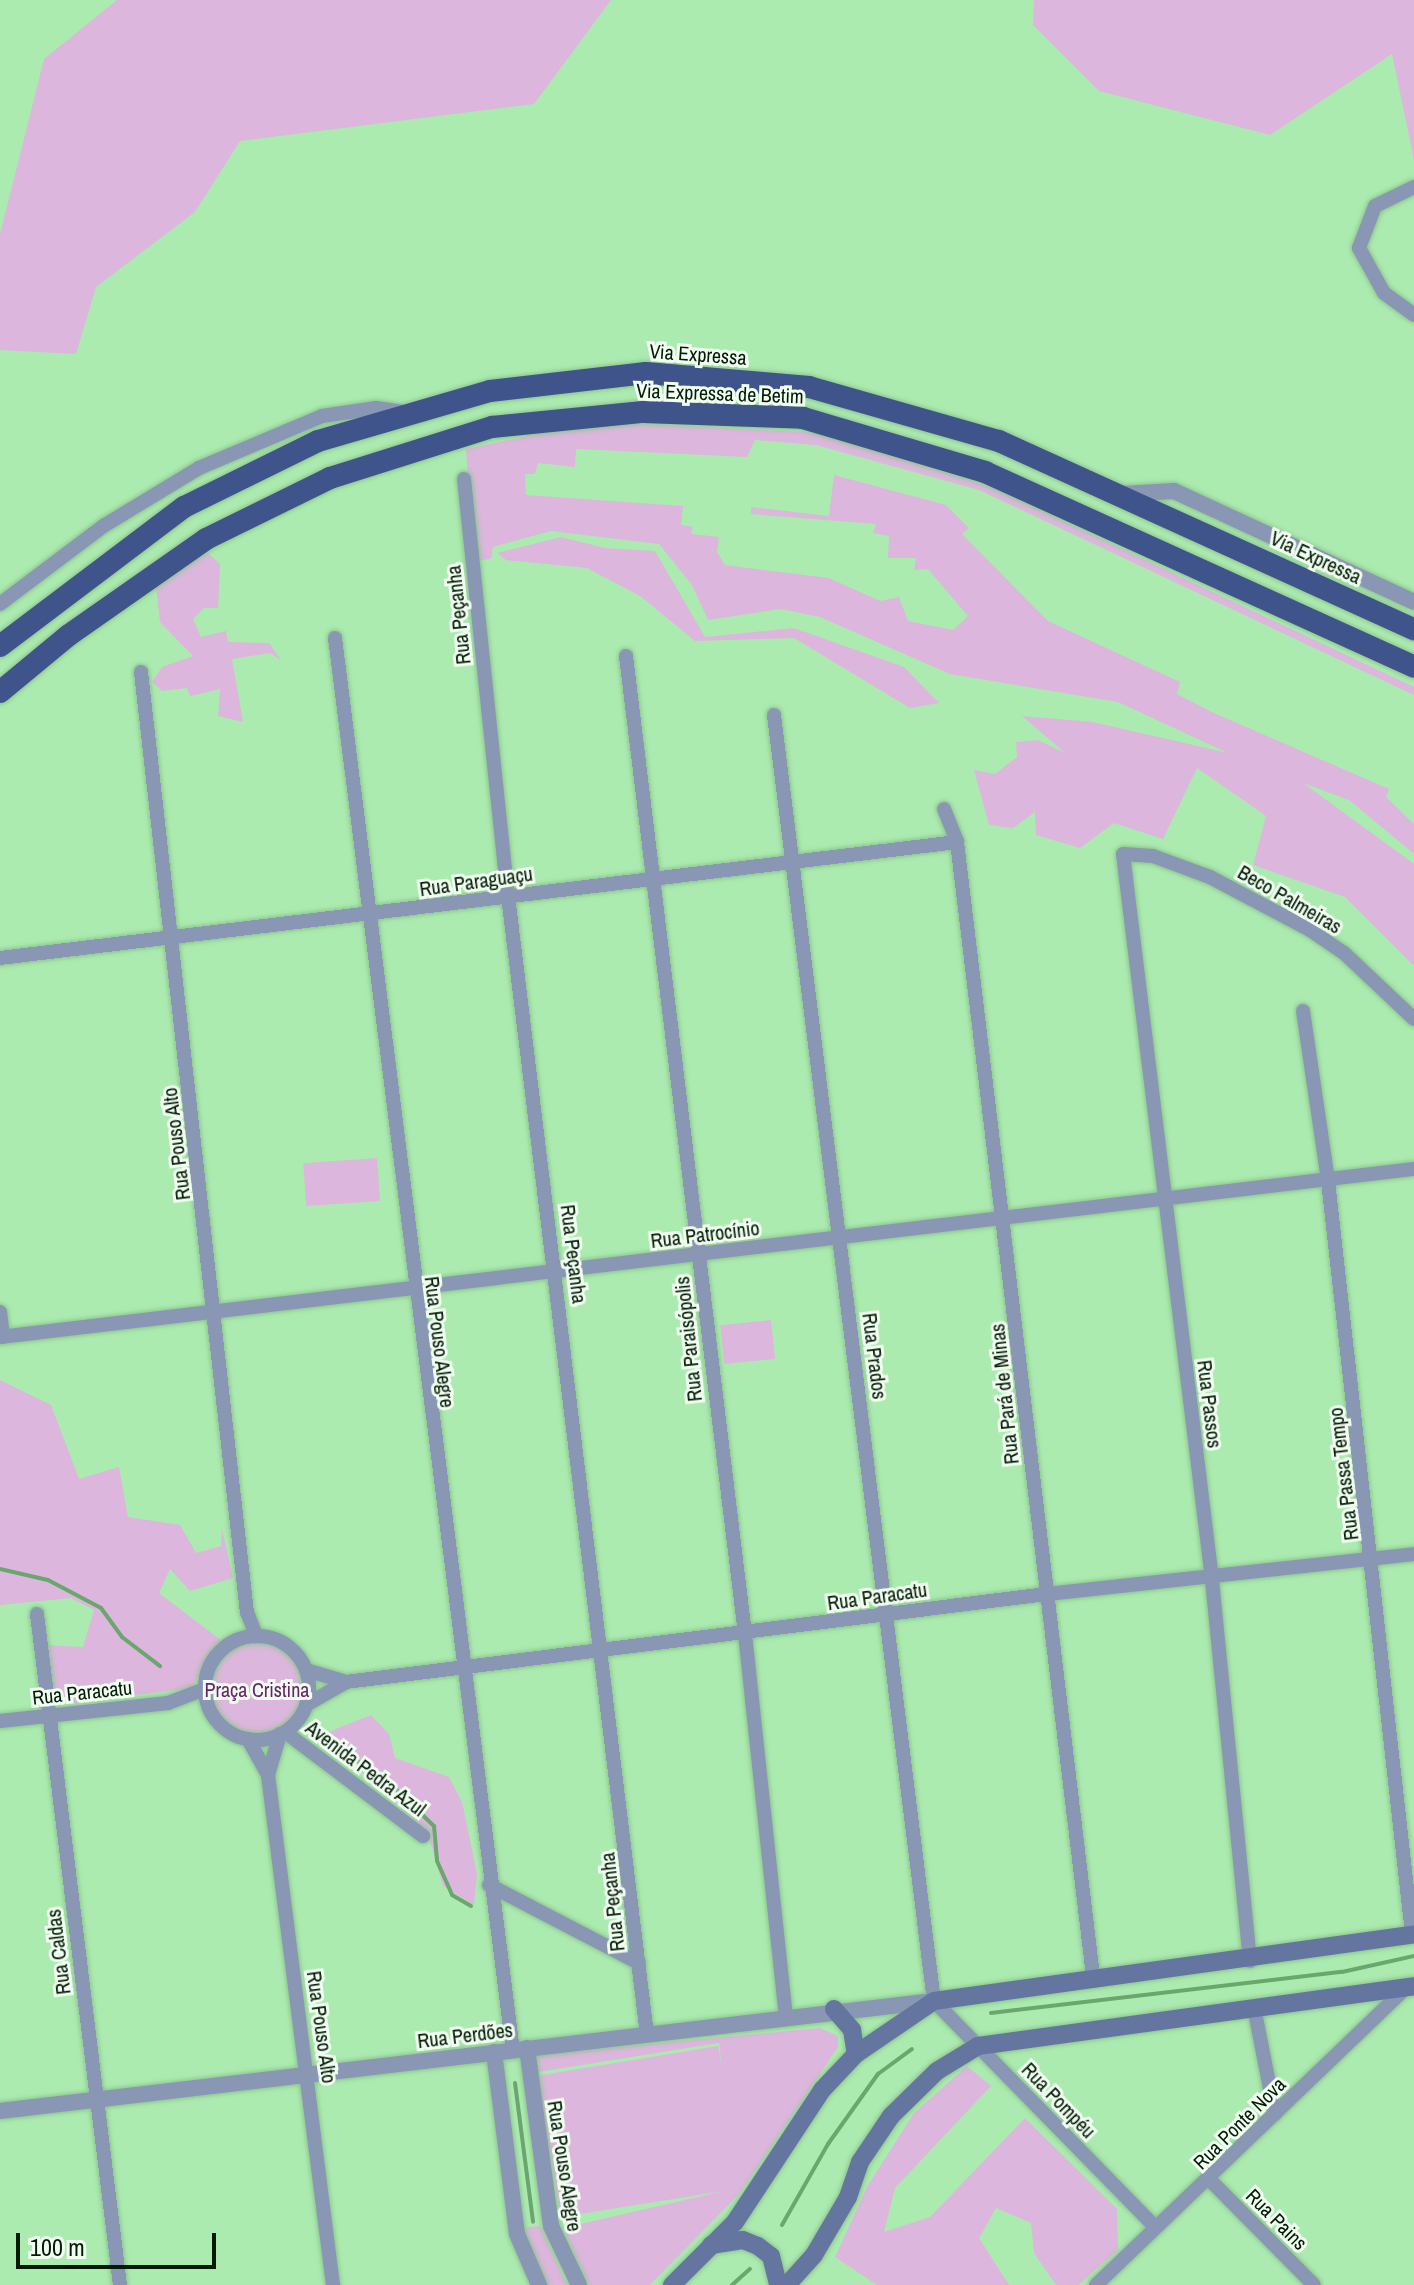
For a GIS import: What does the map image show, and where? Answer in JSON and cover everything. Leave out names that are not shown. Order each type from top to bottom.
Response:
[{"type":"highway","name":"Via Expressa","points":[[0,646],[184,507],[318,441],[490,391],[646,373],[809,387],[999,441],[1122,494],[1414,629]]},
{"type":"highway","name":"Via Expressa de Betim","points":[[0,692],[69,635],[206,539],[330,478],[492,427],[643,412],[803,418],[985,472],[1414,667]]},
{"type":"main road","points":[[672,2285],[711,2245],[771,2174],[822,2090],[856,2054],[934,2001],[1093,1976],[1250,1961],[1413,1934]]},
{"type":"main road","points":[[787,2285],[814,2255],[848,2197],[860,2162],[891,2116],[937,2071],[978,2046],[1411,1987]]},
{"type":"main road","points":[[834,2009],[852,2030],[856,2054]]},
{"type":"main road","points":[[711,2245],[743,2240],[758,2246],[771,2256],[778,2285]]},
{"type":"street","points":[[1414,187],[1375,206],[1359,248],[1384,293],[1414,315]]},
{"type":"street","points":[[0,604],[105,525],[199,468],[334,413],[376,408],[412,413]]},
{"type":"street","name":"Rua Peçanha","points":[[464,479],[508,896],[603,1648],[647,2034]]},
{"type":"street","points":[[1122,494],[1174,491],[1414,602]]},
{"type":"street","name":"Rua Pouso Alegre","points":[[335,638],[489,1885],[551,2226],[579,2285]]},
{"type":"street","name":"Rua Paraisópolis","points":[[626,656],[745,1634],[786,2019]]},
{"type":"street","name":"Rua Pouso Alto","points":[[141,672],[216,1315],[247,1612],[256,1636]]},
{"type":"street","name":"Rua Prados","points":[[774,715],[934,2001]]},
{"type":"street","name":"Rua Pará de Minas","points":[[944,809],[957,842],[1093,1976]]},
{"type":"street","name":"Rua Paraguaçu","points":[[0,958],[170,936],[368,916],[793,860],[957,842]]},
{"type":"street","name":"Beco Palmeiras","points":[[1123,854],[1153,856],[1210,877],[1310,930],[1344,953],[1414,1019]]},
{"type":"street","name":"Rua Passos","points":[[1123,854],[1212,1579],[1250,1961]]},
{"type":"street","name":"Rua Passa Tempo","points":[[1303,1011],[1328,1181],[1373,1558],[1413,1934]]},
{"type":"street","name":"Rua Patrocínio","points":[[2,1337],[216,1315],[413,1288],[1414,1169]]},
{"type":"street","points":[[0,1312],[2,1337]]},
{"type":"street","name":"Rua Paracatu","points":[[306,1670],[346,1682],[1047,1594],[1212,1579],[1414,1554]]},
{"type":"street","name":"Rua Pouso Alto","points":[[237,1640],[247,1612]]},
{"type":"street","name":"Rua Caldas","points":[[37,1614],[120,2285]]},
{"type":"street","points":[[256,1636],[281,1642],[306,1670],[306,1705],[283,1733],[248,1739],[225,1729],[210,1709],[205,1689],[214,1658],[237,1640],[256,1636]]},
{"type":"street","name":"Rua Paracatu","points":[[306,1705],[346,1682]]},
{"type":"street","name":"Rua Paracatu","points":[[0,1721],[168,1703],[205,1689]]},
{"type":"street","name":"Rua Paracatu","points":[[168,1703],[210,1709]]},
{"type":"street","name":"Rua Pouso Alto","points":[[268,1775],[283,1733]]},
{"type":"street","name":"Avenida Pedra Azul","points":[[283,1733],[423,1836]]},
{"type":"street","name":"Rua Pouso Alto","points":[[248,1739],[268,1775],[333,2285]]},
{"type":"street","points":[[489,1885],[639,1963]]},
{"type":"street","name":"Rua Ponte Nova","points":[[1096,2285],[1155,2227],[1211,2181],[1275,2114],[1411,1987]]},
{"type":"street","name":"Rua Perdões","points":[[0,2111],[786,2019],[834,2009],[934,2001]]},
{"type":"street","name":"Rua Pompéu","points":[[934,2001],[1155,2227]]},
{"type":"street","points":[[1254,2007],[1275,2114]]},
{"type":"street","points":[[494,2052],[517,2234],[539,2285]]},
{"type":"street","name":"Rua Pains","points":[[1211,2181],[1314,2285]]},
{"type":"green space","points":[[117,0],[611,0],[534,104],[240,141],[195,212],[96,287],[76,354],[0,350],[0,234],[44,59]]},
{"type":"green space","points":[[1034,0],[1414,0],[1414,160],[1392,54],[1270,135],[1099,91],[1033,25]]},
{"type":"green space","points":[[595,422],[823,433],[993,488],[1414,687],[1414,695],[979,490],[816,445],[755,440],[747,457],[576,449],[575,467],[538,463],[535,474],[525,474],[526,495],[683,506],[681,525],[693,527],[691,534],[719,537],[717,552],[725,565],[829,578],[880,601],[899,597],[908,621],[953,630],[968,616],[928,569],[914,570],[916,558],[888,558],[889,536],[873,533],[876,524],[751,514],[751,507],[829,516],[834,475],[946,505],[969,528],[962,534],[1048,621],[1180,682],[1177,694],[1214,713],[1389,789],[1386,797],[1414,824],[1414,854],[1349,800],[1303,783],[1414,864],[1414,966],[1345,897],[1253,865],[1266,816],[1197,768],[1163,839],[1114,823],[1080,848],[1036,835],[1035,812],[1013,828],[989,825],[974,770],[995,774],[1017,757],[1016,742],[1038,740],[1065,753],[1022,716],[1093,722],[1228,753],[1118,702],[950,674],[820,617],[781,609],[708,620],[692,585],[659,544],[551,531],[493,547],[491,559],[474,561],[466,449]]},
{"type":"green space","points":[[561,537],[605,548],[655,551],[705,637],[794,628],[904,667],[939,703],[910,708],[794,638],[695,641],[640,596],[587,568],[506,560],[497,553]]},
{"type":"green space","points":[[208,553],[220,564],[218,608],[204,608],[193,619],[201,637],[226,631],[228,642],[269,643],[281,660],[270,653],[232,659],[243,722],[218,716],[220,689],[190,696],[187,688],[162,691],[152,682],[162,667],[193,656],[160,622],[156,586],[172,571]]},
{"type":"green space","points":[[377,1158],[380,1201],[306,1206],[303,1163]]},
{"type":"green space","points":[[771,1320],[775,1359],[724,1364],[720,1325]]},
{"type":"green space","points":[[0,1380],[51,1405],[79,1479],[119,1467],[128,1517],[180,1525],[196,1553],[221,1546],[222,1529],[233,1578],[190,1591],[170,1569],[159,1593],[222,1641],[191,1688],[57,1705],[47,1645],[83,1647],[94,1610],[71,1598],[0,1605]]},
{"type":"green space","name":"Praça Cristina","points":[[257,1642],[275,1645],[290,1656],[301,1671],[304,1689],[301,1707],[290,1722],[275,1733],[257,1736],[239,1733],[224,1722],[213,1707],[210,1689],[213,1671],[224,1656],[239,1645]]},
{"type":"green space","points":[[371,1715],[389,1734],[395,1758],[449,1777],[462,1802],[477,1874],[474,1905],[443,1886],[427,1831],[359,1769],[324,1748],[326,1733]]},
{"type":"green space","points":[[820,2028],[838,2036],[838,2047],[739,2194],[650,2285],[589,2285],[563,2228],[724,2191],[561,2217],[536,2076],[718,2046],[722,2068],[719,2043],[538,2072],[535,2055]]},
{"type":"green space","points":[[967,2066],[991,2086],[895,2188],[884,2232],[930,2217],[1025,2118],[1117,2209],[1118,2250],[1078,2285],[1056,2285],[1034,2253],[1031,2223],[996,2208],[979,2238],[1009,2285],[877,2285],[835,2257],[867,2187],[914,2113]]},
{"type":"green space","points":[[540,2226],[567,2285],[545,2285],[520,2228]]},
{"type":"waterway","points":[[0,1569],[48,1580],[101,1608],[122,1637],[160,1666]]},
{"type":"waterway","points":[[323,1740],[383,1777],[434,1826],[437,1861],[452,1895],[471,1906]]},
{"type":"waterway","points":[[991,2013],[1342,1972],[1414,1956]]},
{"type":"waterway","points":[[782,2225],[828,2144],[878,2074],[912,2049]]},
{"type":"waterway","points":[[515,2083],[533,2222]]},
{"type":"waterway","points":[[732,2285],[750,2269]]}]
